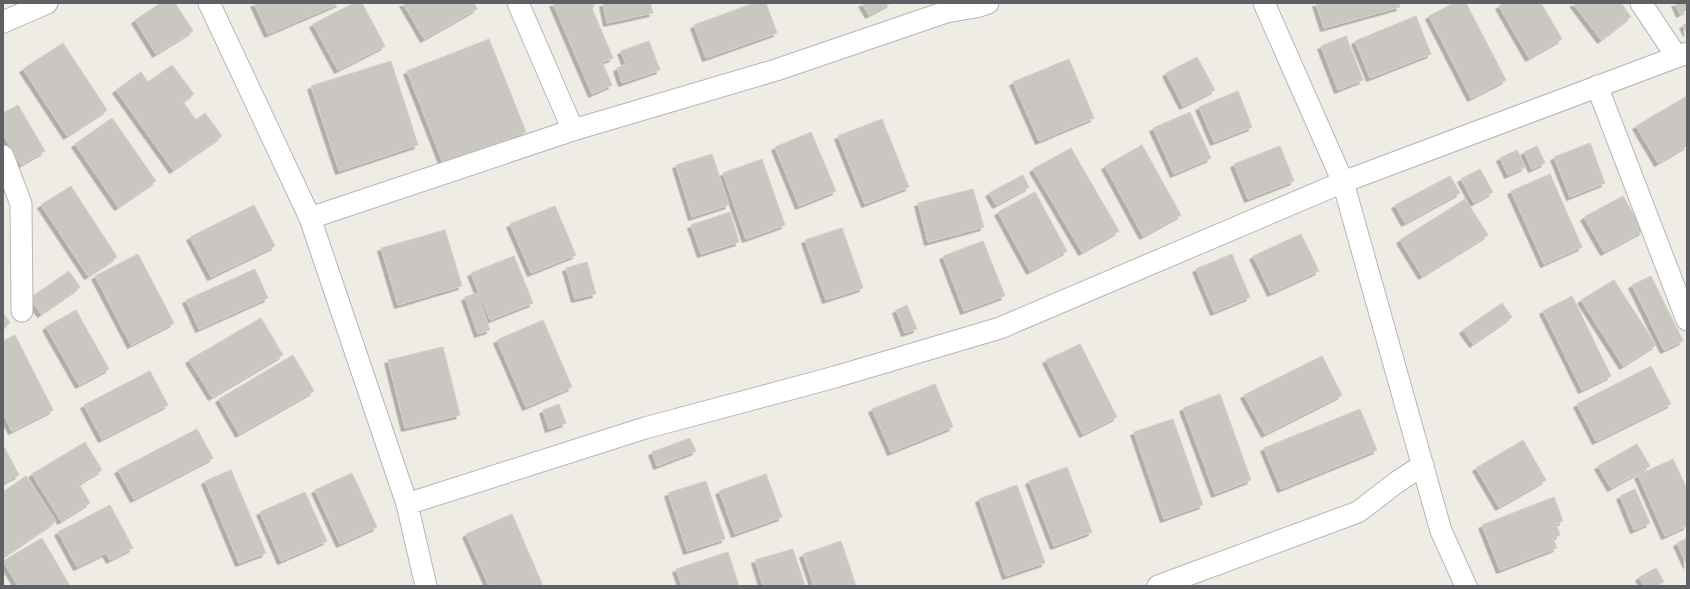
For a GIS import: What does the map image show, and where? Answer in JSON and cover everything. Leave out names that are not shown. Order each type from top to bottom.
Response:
[{"type":"street","points":[[3,22],[47,3]]},
{"type":"street","points":[[209,3],[310,218],[408,504],[426,586]]},
{"type":"street","points":[[518,3],[573,130]]},
{"type":"street","points":[[310,218],[573,130],[776,70],[944,7],[976,7],[988,3]]},
{"type":"street","points":[[1264,3],[1343,182],[1441,531],[1466,586]]},
{"type":"street","points":[[408,504],[645,428],[835,377],[1000,328],[1343,182],[1682,55],[1641,3]]},
{"type":"street","points":[[1597,86],[1687,320]]},
{"type":"street","points":[[3,156],[21,204],[22,311]]},
{"type":"street","points":[[1158,586],[1194,580],[1358,512],[1397,482],[1423,465]]},
{"type":"building","points":[[161,3],[175,3],[193,31],[156,54],[135,20]]},
{"type":"building","points":[[254,3],[340,3],[268,34]]},
{"type":"building","points":[[354,3],[362,3],[385,46],[338,70],[313,24]]},
{"type":"building","points":[[403,3],[474,3],[477,9],[424,39]]},
{"type":"building","points":[[553,3],[597,3],[591,6],[613,58],[602,62],[612,85],[592,94]]},
{"type":"building","points":[[603,3],[650,3],[653,13],[607,23]]},
{"type":"building","points":[[754,3],[766,3],[777,33],[706,58],[694,25]]},
{"type":"building","points":[[862,3],[891,3],[869,15]]},
{"type":"building","points":[[1316,3],[1399,3],[1400,7],[1324,28]]},
{"type":"building","points":[[1454,3],[1466,3],[1506,80],[1471,98],[1429,16]]},
{"type":"building","points":[[1504,3],[1541,3],[1562,39],[1529,58],[1499,6]]},
{"type":"building","points":[[1573,3],[1621,3],[1631,17],[1601,40]]},
{"type":"building","points":[[1675,3],[1687,3],[1687,10],[1680,14]]},
{"type":"building","points":[[1416,16],[1431,54],[1370,78],[1355,41]]},
{"type":"building","points":[[1687,23],[1687,33],[1683,25]]},
{"type":"building","points":[[1346,36],[1363,80],[1338,90],[1321,46]]},
{"type":"building","points":[[489,39],[526,132],[443,163],[407,71]]},
{"type":"building","points":[[649,41],[660,70],[622,83],[617,68],[626,64],[621,51]]},
{"type":"building","points":[[63,43],[107,110],[67,136],[23,69]]},
{"type":"building","points":[[1197,57],[1215,90],[1183,106],[1166,73]]},
{"type":"building","points":[[1069,59],[1094,118],[1039,141],[1013,82]]},
{"type":"building","points":[[391,61],[418,145],[339,171],[311,86]]},
{"type":"building","points":[[172,65],[194,94],[183,102],[196,120],[205,113],[222,136],[173,170],[116,90],[141,72],[148,82]]},
{"type":"building","points":[[1238,91],[1252,127],[1214,142],[1199,107]]},
{"type":"building","points":[[1687,96],[1687,146],[1658,163],[1636,126]]},
{"type":"building","points":[[18,105],[45,151],[21,165],[3,134],[3,113]]},
{"type":"building","points":[[1190,112],[1211,158],[1174,174],[1153,128]]},
{"type":"building","points":[[112,118],[156,181],[118,207],[75,144]]},
{"type":"building","points":[[882,119],[909,187],[865,204],[838,136]]},
{"type":"building","points":[[811,132],[836,191],[799,206],[775,147]]},
{"type":"building","points":[[1590,143],[1605,183],[1570,197],[1554,157]]},
{"type":"building","points":[[1142,145],[1181,215],[1143,236],[1105,166]]},
{"type":"building","points":[[1280,146],[1294,181],[1248,199],[1234,164]]},
{"type":"building","points":[[1537,146],[1545,163],[1532,169],[1524,152]]},
{"type":"building","points":[[1071,148],[1119,231],[1082,252],[1033,169]]},
{"type":"building","points":[[1517,150],[1525,167],[1508,175],[1500,158]]},
{"type":"building","points":[[712,154],[729,205],[692,217],[676,165]]},
{"type":"building","points":[[762,159],[785,225],[746,239],[723,173]]},
{"type":"building","points":[[1480,169],[1493,192],[1474,203],[1461,179]]},
{"type":"building","points":[[1550,174],[1582,247],[1544,264],[1511,191]]},
{"type":"building","points":[[1023,175],[1029,187],[996,205],[989,193]]},
{"type":"building","points":[[1450,176],[1460,193],[1405,223],[1395,205]]},
{"type":"building","points":[[71,186],[117,257],[88,276],[41,205]]},
{"type":"building","points":[[973,189],[984,227],[928,242],[918,203]]},
{"type":"building","points":[[1035,192],[1067,251],[1030,271],[998,212]]},
{"type":"building","points":[[1623,196],[1643,231],[1604,252],[1584,217]]},
{"type":"building","points":[[1465,199],[1488,235],[1422,276],[1400,240]]},
{"type":"building","points":[[254,205],[275,246],[211,277],[190,237]]},
{"type":"building","points":[[555,206],[576,255],[531,273],[510,224]]},
{"type":"building","points":[[730,212],[739,242],[701,254],[691,225]]},
{"type":"building","points":[[842,228],[863,288],[826,300],[805,240]]},
{"type":"building","points":[[445,230],[462,286],[398,305],[381,248]]},
{"type":"building","points":[[1301,234],[1319,271],[1271,293],[1253,256]]},
{"type":"building","points":[[983,241],[1005,296],[964,311],[943,256]]},
{"type":"building","points":[[138,254],[174,323],[131,345],[95,276]]},
{"type":"building","points":[[1232,254],[1250,297],[1214,312],[1196,269]]},
{"type":"building","points":[[514,256],[533,303],[490,320],[471,273]]},
{"type":"building","points":[[587,262],[596,294],[575,299],[566,268]]},
{"type":"building","points":[[255,269],[268,298],[199,329],[186,300]]},
{"type":"building","points":[[69,271],[80,287],[41,314],[30,298]]},
{"type":"building","points":[[1651,276],[1683,341],[1664,350],[1632,285]]},
{"type":"building","points":[[1614,280],[1656,345],[1623,366],[1581,300]]},
{"type":"building","points":[[477,293],[490,330],[478,334],[465,297]]},
{"type":"building","points":[[1572,296],[1611,376],[1582,390],[1543,311]]},
{"type":"building","points":[[1502,303],[1512,317],[1473,344],[1463,330]]},
{"type":"building","points":[[907,305],[917,329],[905,333],[896,310]]},
{"type":"building","points":[[76,310],[109,369],[79,385],[46,327]]},
{"type":"building","points":[[3,313],[10,323],[3,328]]},
{"type":"building","points":[[261,318],[283,355],[212,397],[189,360]]},
{"type":"building","points":[[543,320],[572,387],[526,407],[497,340]]},
{"type":"building","points":[[15,335],[53,410],[12,431],[3,413],[3,341]]},
{"type":"building","points":[[1080,344],[1117,417],[1083,434],[1046,360]]},
{"type":"building","points":[[443,347],[460,415],[405,428],[388,360]]},
{"type":"building","points":[[293,355],[314,391],[239,434],[219,399]]},
{"type":"building","points":[[1322,356],[1342,395],[1265,434],[1244,395]]},
{"type":"building","points":[[1651,366],[1671,404],[1596,441],[1577,404]]},
{"type":"building","points":[[150,371],[168,405],[102,439],[84,405]]},
{"type":"building","points":[[935,384],[953,427],[891,452],[872,409]]},
{"type":"building","points":[[1220,394],[1251,480],[1215,494],[1183,408]]},
{"type":"building","points":[[559,404],[566,423],[549,429],[543,410]]},
{"type":"building","points":[[1360,409],[1377,450],[1281,489],[1264,448]]},
{"type":"building","points":[[1173,419],[1203,505],[1164,519],[1134,432]]},
{"type":"building","points":[[197,429],[213,458],[134,499],[118,470]]},
{"type":"building","points":[[690,438],[696,451],[657,466],[652,452]]},
{"type":"building","points":[[1523,440],[1546,480],[1499,507],[1476,468]]},
{"type":"building","points":[[85,442],[102,470],[79,484],[90,503],[61,521],[32,474]]},
{"type":"building","points":[[1637,444],[1650,466],[1611,488],[1598,466]]},
{"type":"building","points":[[3,445],[19,475],[3,483]]},
{"type":"building","points":[[1673,459],[1687,489],[1687,526],[1665,536],[1638,475]]},
{"type":"building","points":[[1067,467],[1092,532],[1054,546],[1029,481]]},
{"type":"building","points":[[231,470],[266,553],[239,563],[205,481]]},
{"type":"building","points":[[352,473],[377,527],[340,544],[315,490]]},
{"type":"building","points":[[766,474],[782,517],[735,534],[719,491]]},
{"type":"building","points":[[26,476],[56,521],[3,557],[3,492]]},
{"type":"building","points":[[706,481],[725,539],[687,551],[668,493]]},
{"type":"building","points":[[1017,485],[1045,563],[1006,576],[979,499]]},
{"type":"building","points":[[1635,489],[1650,523],[1634,530],[1620,496]]},
{"type":"building","points":[[305,492],[327,541],[281,561],[260,512]]},
{"type":"building","points":[[1554,497],[1563,521],[1556,524],[1560,535],[1553,538],[1557,548],[1500,570],[1482,525]]},
{"type":"building","points":[[110,505],[133,548],[110,560],[106,553],[77,567],[58,532]]},
{"type":"building","points":[[512,514],[543,586],[489,586],[466,534]]},
{"type":"building","points":[[42,538],[70,586],[18,586],[3,561]]},
{"type":"building","points":[[1687,538],[1687,565],[1677,543]]},
{"type":"building","points":[[841,541],[856,586],[814,586],[803,554]]},
{"type":"building","points":[[793,549],[805,586],[763,586],[755,560]]},
{"type":"building","points":[[728,552],[739,586],[682,586],[676,569]]},
{"type":"building","points":[[1656,568],[1664,582],[1656,586],[1644,586],[1639,577]]}]
